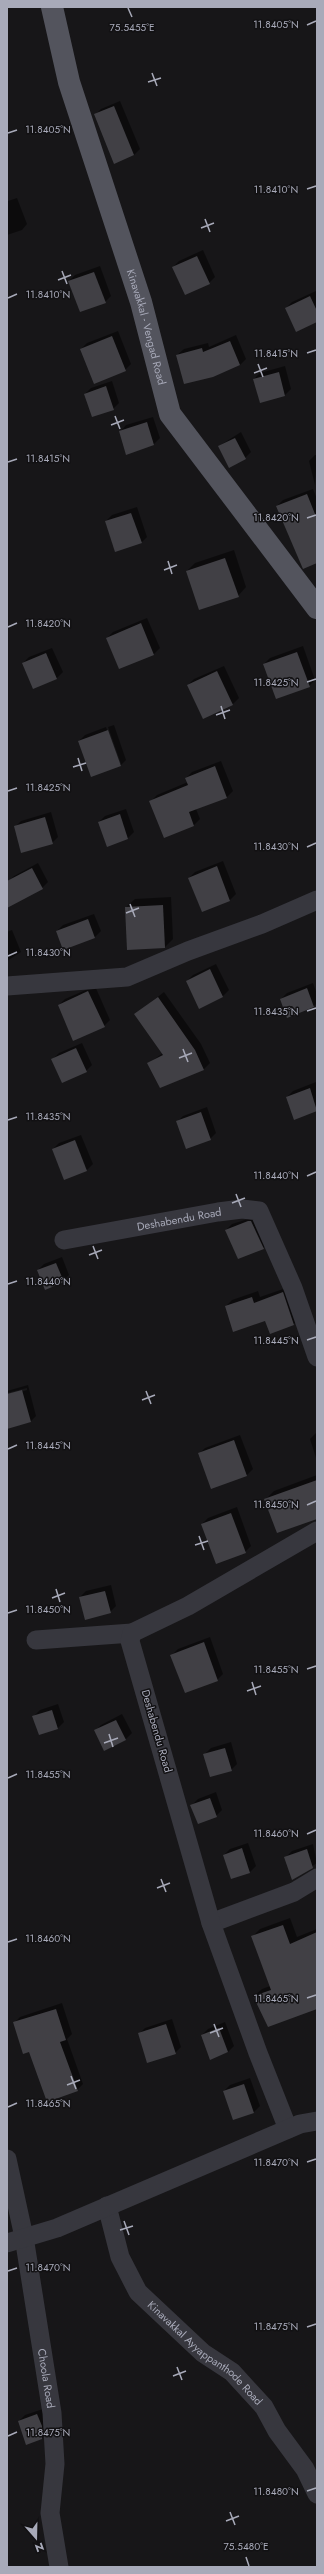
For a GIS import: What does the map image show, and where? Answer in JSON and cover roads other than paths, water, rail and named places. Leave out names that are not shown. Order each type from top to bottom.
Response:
[{"type":"main road","name":"Kinavakkal - Vengad Road","points":[[52,7],[69,82],[141,302],[170,414],[317,608]]},
{"type":"street","points":[[7,986],[127,977],[188,951],[262,924],[317,900]]},
{"type":"street","name":"Deshabendu Road","points":[[64,1240],[218,1212],[242,1209],[259,1211],[293,1288],[317,1357]]},
{"type":"street","points":[[36,1640],[132,1633],[188,1606],[317,1531]]},
{"type":"street","name":"Deshabendu Road","points":[[132,1633],[130,1641],[211,1922],[258,2053],[288,2129]]},
{"type":"street","points":[[211,1922],[294,1892],[317,1878]]},
{"type":"street","points":[[7,2159],[16,2240],[57,2228],[288,2129],[317,2121]]},
{"type":"street","name":"Kinavakkal Ayyappanthode Road","points":[[108,2206],[120,2257],[138,2292],[202,2353],[232,2372],[264,2407],[277,2431],[306,2469],[317,2494]]},
{"type":"street","name":"Choola Road","points":[[16,2240],[52,2413],[55,2464],[50,2513],[58,2567]]}]
